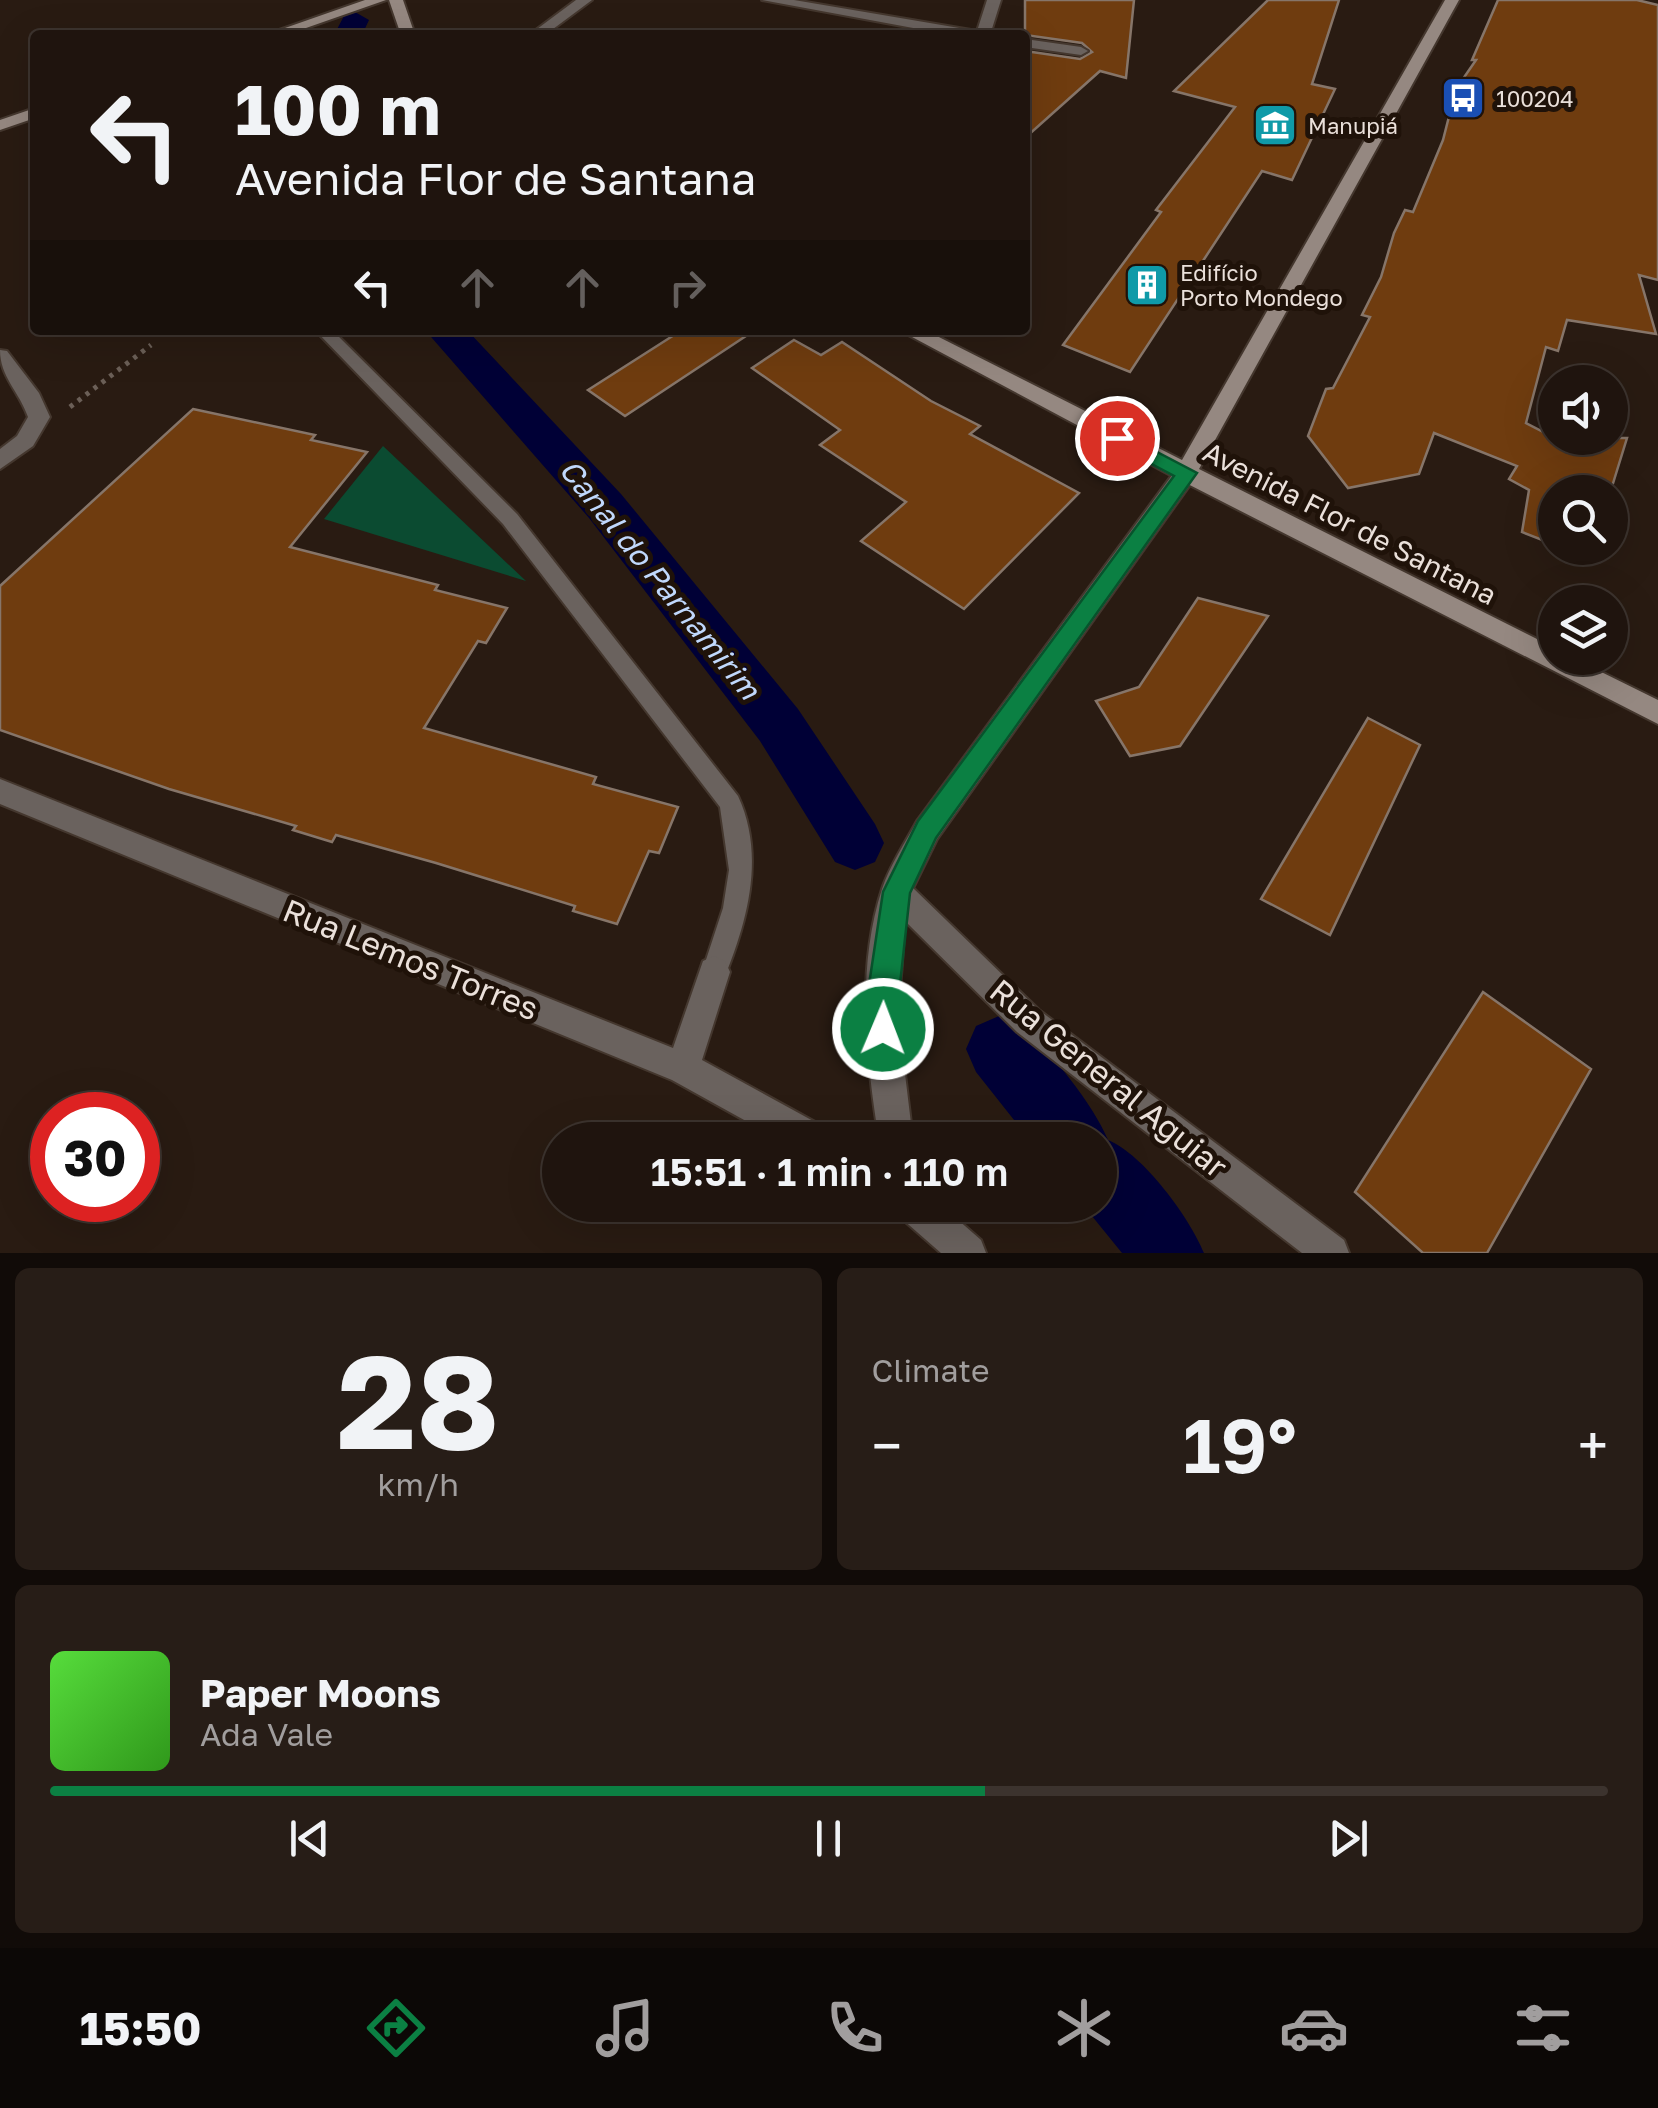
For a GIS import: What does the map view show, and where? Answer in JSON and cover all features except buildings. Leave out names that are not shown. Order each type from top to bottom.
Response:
[{"type":"street","points":[[287,30],[380,0]]},
{"type":"street","points":[[396,0],[406,30]]},
{"type":"street","points":[[543,30],[585,0]]},
{"type":"street","points":[[768,0],[950,30]]},
{"type":"street","points":[[982,30],[994,0]]},
{"type":"street","points":[[893,1122],[887,1092],[882,998],[896,892],[927,830],[1186,473],[1452,0]]},
{"type":"street","points":[[1030,44],[1081,52]]},
{"type":"street","points":[[0,125],[30,116]]},
{"type":"street","name":"Avenida Flor de Santana","points":[[919,335],[1658,713]]},
{"type":"street","points":[[0,356],[32,398],[39,417],[25,441],[0,462]]},
{"type":"street","name":"Rua Lemos Torres","points":[[0,791],[682,1068],[781,1122]]},
{"type":"street","name":"Rua General Aguiar","points":[[896,892],[1028,1021],[1331,1253]]},
{"type":"street","points":[[682,1068],[714,972]]},
{"type":"street","points":[[933,1222],[968,1253]]},
{"type":"lane","points":[[328,335],[510,519],[730,803],[744,845],[742,888],[714,972]]},
{"type":"path","points":[[25,441],[151,345]]},
{"type":"green space","points":[[383,446],[526,581],[324,519]]},
{"type":"waterway","name":"Canal do Parnamirim","points":[[350,30],[355,20]]},
{"type":"waterway","name":"Canal do Parnamirim","points":[[450,335],[605,506],[779,725],[855,843]]},
{"type":"waterway","name":"Canal do Parnamirim","points":[[999,1049],[1059,1122]]},
{"type":"waterway","name":"Canal do Parnamirim","points":[[1117,1192],[1168,1253]]},
{"type":"place","name":"100204","points":[[1463,98]]},
{"type":"place","name":"Manupiá","points":[[1275,125]]},
{"type":"place","name":"Edifício Porto Mondego","points":[[1147,285]]},
{"type":"route","points":[[883,1029],[882,998],[896,892],[927,830],[1186,473],[1117,438]]}]
